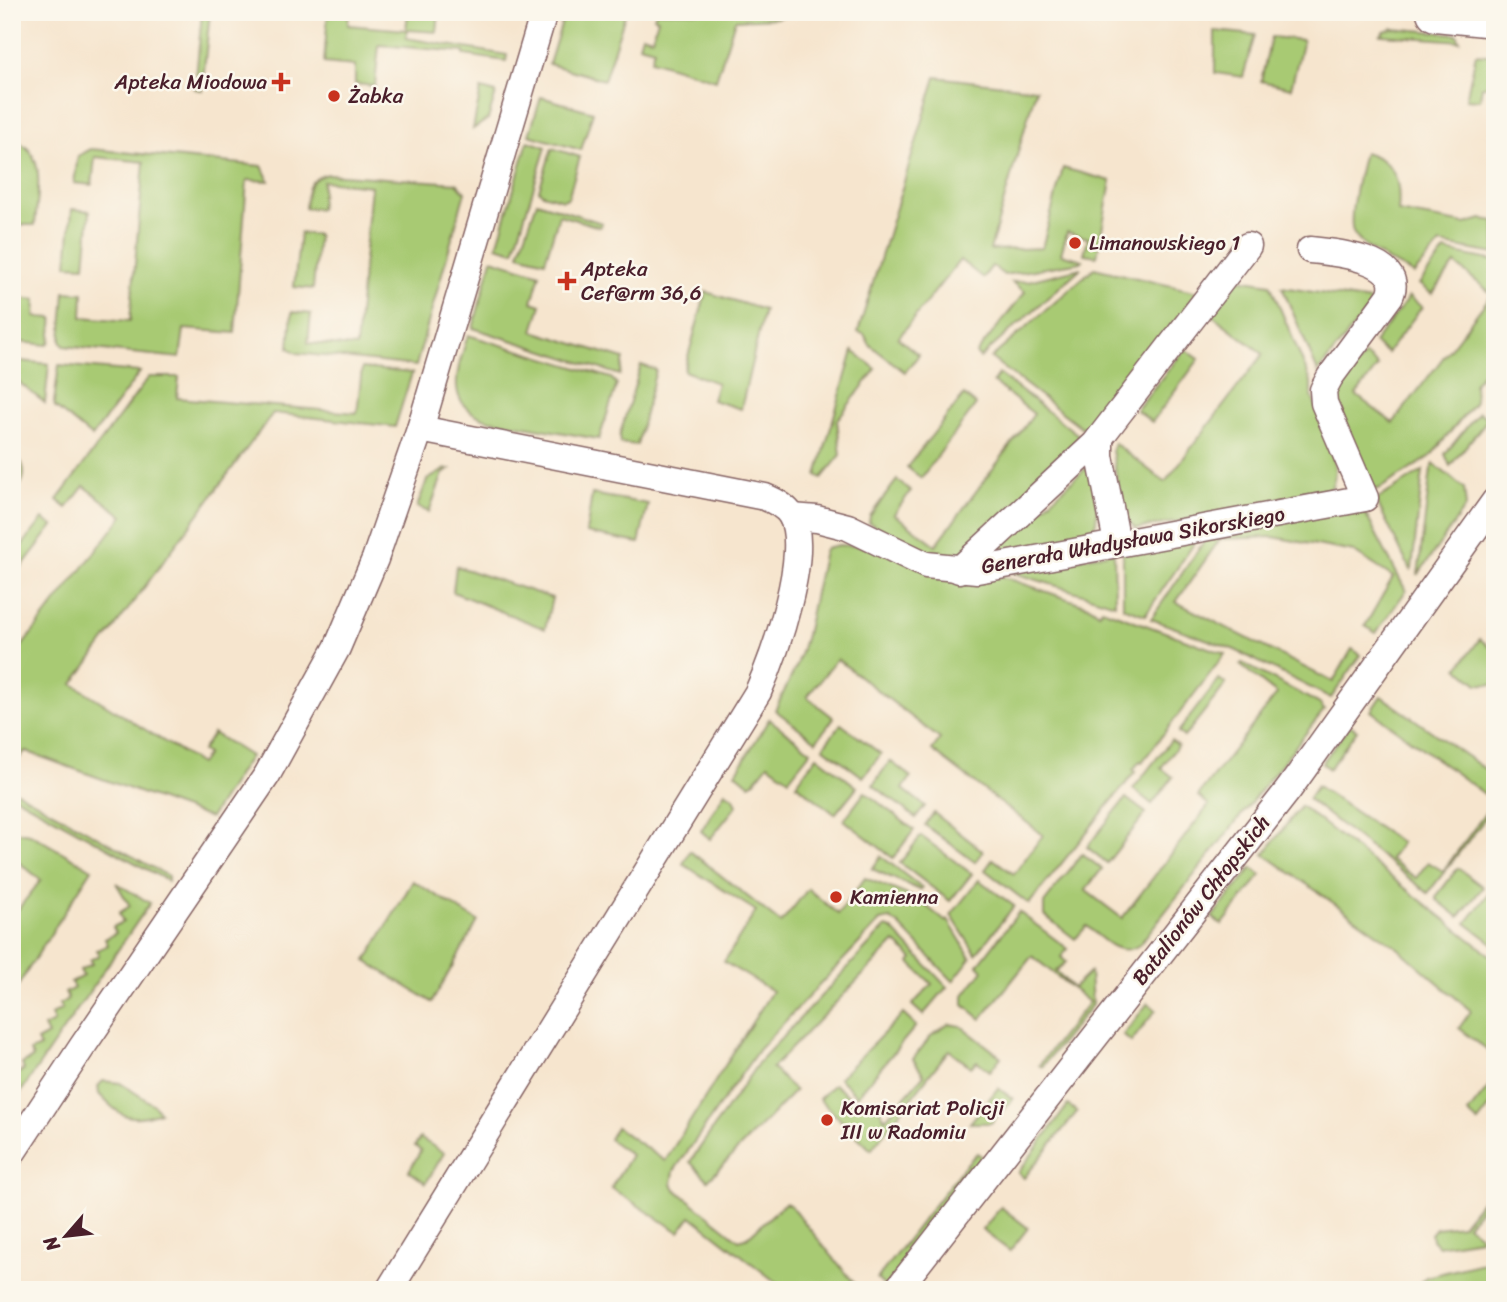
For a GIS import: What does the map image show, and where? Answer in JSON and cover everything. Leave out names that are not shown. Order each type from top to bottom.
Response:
[{"type":"street","points":[[12,1153],[273,765],[337,648],[375,559],[420,429],[544,12]]},
{"type":"street","points":[[1436,12],[1495,18]]},
{"type":"street","points":[[959,570],[1100,438],[1248,246]]},
{"type":"street","name":"Generała Władysława Sikorskiego","points":[[420,429],[752,493],[775,501],[792,517],[834,522],[919,562],[959,570],[1003,566],[1365,498],[1324,403],[1323,390],[1390,296],[1394,288],[1393,281],[1384,270],[1358,257],[1310,250]]},
{"type":"street","points":[[1100,438],[1100,456],[1117,543]]},
{"type":"street","name":"Batalionów Chłopskich","points":[[897,1290],[1289,789],[1495,501]]},
{"type":"street","points":[[389,1290],[758,692],[771,663],[790,592],[797,554],[797,536],[792,517]]},
{"type":"green space","points":[[202,12],[210,12],[202,90],[195,89]]},
{"type":"green space","points":[[328,12],[349,12],[348,25],[406,30],[408,12],[439,12],[437,32],[407,30],[406,38],[507,55],[506,61],[464,55],[464,52],[379,45],[375,86],[355,84],[355,66],[324,63]]},
{"type":"green space","points":[[565,12],[626,12],[604,80],[549,64]]},
{"type":"green space","points":[[656,12],[795,12],[777,18],[735,20],[716,80],[651,60],[654,49],[639,45],[642,35],[652,38],[658,19],[654,17]]},
{"type":"green space","points":[[1393,28],[1457,34],[1460,41],[1381,35]]},
{"type":"green space","points":[[1215,31],[1255,35],[1243,77],[1215,73]]},
{"type":"green space","points":[[1271,37],[1303,40],[1291,88],[1261,81]]},
{"type":"green space","points":[[1476,54],[1495,56],[1495,86],[1482,86],[1480,100],[1466,99]]},
{"type":"green space","points":[[936,77],[1036,89],[990,250],[1042,248],[1063,168],[1111,181],[1097,256],[1084,254],[1088,238],[1067,232],[1061,254],[1083,260],[1081,262],[1004,275],[992,266],[983,278],[960,260],[898,338],[919,355],[905,372],[870,345],[864,334],[858,332]]},
{"type":"green space","points":[[481,89],[496,93],[488,119],[473,129]]},
{"type":"green space","points":[[541,97],[593,112],[581,150],[529,135]]},
{"type":"green space","points":[[12,140],[24,145],[36,163],[38,188],[35,225],[21,225],[12,216]]},
{"type":"green space","points":[[528,141],[546,147],[514,251],[497,246]]},
{"type":"green space","points":[[552,148],[580,157],[568,198],[563,200],[542,194],[539,190]]},
{"type":"green space","points":[[91,149],[262,166],[269,181],[247,180],[235,333],[184,329],[180,358],[64,346],[61,340],[65,292],[83,293],[82,317],[130,321],[144,162],[95,157],[92,185],[74,183],[78,156]]},
{"type":"green space","points":[[1364,152],[1383,161],[1394,174],[1398,191],[1398,212],[1465,224],[1482,219],[1495,221],[1495,254],[1440,244],[1414,274],[1365,246],[1352,228],[1355,194]]},
{"type":"green space","points":[[328,174],[457,183],[465,192],[416,366],[297,353],[289,348],[292,312],[311,314],[308,343],[356,347],[371,186],[323,181],[320,209],[305,208],[312,182]]},
{"type":"green space","points":[[537,202],[602,223],[600,227],[559,215],[545,261],[519,254]]},
{"type":"green space","points":[[72,209],[90,211],[85,266],[67,265]]},
{"type":"green space","points":[[300,233],[318,235],[313,289],[294,287]]},
{"type":"green space","points":[[1445,251],[1495,261],[1495,356],[1474,384],[1475,402],[1430,457],[1379,489],[1372,490],[1336,405],[1338,397],[1347,378],[1365,355],[1378,366],[1356,395],[1393,423],[1492,294],[1455,264],[1432,294],[1419,284]]},
{"type":"green space","points":[[492,259],[540,274],[532,302],[541,305],[533,331],[624,359],[620,375],[473,328]]},
{"type":"green space","points":[[1081,268],[980,358],[976,354],[1025,292],[1012,282],[1028,281]]},
{"type":"green space","points":[[1094,268],[1198,292],[1089,433],[991,358]]},
{"type":"green space","points":[[1239,279],[1270,284],[1311,382],[1311,394],[1331,446],[1335,473],[1332,485],[1326,495],[1136,529],[1123,516],[1112,450],[1114,443],[1165,482],[1263,354],[1212,315]]},
{"type":"green space","points":[[1282,287],[1370,301],[1371,305],[1318,372]]},
{"type":"green space","points":[[12,289],[19,298],[36,300],[35,317],[53,318],[50,342],[47,345],[12,341]]},
{"type":"green space","points":[[706,292],[764,310],[741,409],[712,400],[717,383],[684,371]]},
{"type":"green space","points":[[1409,297],[1422,307],[1387,353],[1374,343]]},
{"type":"green space","points":[[468,335],[611,378],[617,384],[599,439],[490,420],[475,414],[459,397],[457,386],[457,374]]},
{"type":"green space","points":[[1185,349],[1199,359],[1152,422],[1136,410]]},
{"type":"green space","points":[[853,351],[876,369],[837,420],[841,455],[822,478],[817,475]]},
{"type":"green space","points":[[12,360],[49,364],[45,403],[12,377]]},
{"type":"green space","points":[[59,365],[140,372],[92,437],[55,407]]},
{"type":"green space","points":[[641,365],[656,370],[637,445],[620,443],[620,434]]},
{"type":"green space","points":[[362,368],[412,373],[395,427],[273,413],[73,684],[200,764],[207,754],[202,751],[213,733],[250,756],[210,818],[25,751],[12,767],[12,659],[123,516],[84,486],[67,508],[57,500],[149,377],[179,377],[177,398],[357,413]]},
{"type":"green space","points":[[999,374],[1085,440],[955,560],[939,559],[869,523],[870,516],[897,480],[911,491],[894,514],[936,545],[1034,414],[993,382]]},
{"type":"green space","points":[[964,395],[976,405],[921,478],[907,467]]},
{"type":"green space","points":[[1479,412],[1488,419],[1450,466],[1445,454]]},
{"type":"green space","points":[[15,454],[22,464],[24,475],[21,485],[12,493],[12,458]]},
{"type":"green space","points":[[1434,464],[1464,488],[1466,506],[1418,575],[1431,469]]},
{"type":"green space","points":[[1087,467],[1091,468],[1097,516],[1092,533],[1086,540],[986,560]]},
{"type":"green space","points":[[450,469],[443,474],[429,512],[417,507],[427,480]]},
{"type":"green space","points":[[1423,471],[1412,569],[1410,570],[1376,500]]},
{"type":"green space","points":[[592,494],[648,504],[639,543],[586,533]]},
{"type":"green space","points":[[1362,507],[1406,591],[1376,633],[1365,626],[1393,577],[1354,552],[1273,537],[1220,539],[1176,602],[1333,682],[1352,649],[1361,655],[1331,698],[1235,650],[1151,619],[1209,534]]},
{"type":"green space","points":[[43,519],[53,526],[16,574],[12,571],[12,558]]},
{"type":"green space","points":[[1200,535],[1145,615],[1123,607],[1123,550]]},
{"type":"green space","points":[[839,545],[860,546],[998,575],[1091,607],[1099,613],[1102,609],[1225,654],[1029,904],[985,870],[993,859],[1014,874],[1043,835],[932,750],[940,739],[837,659],[807,697],[834,718],[816,741],[775,710],[797,665],[824,551]]},
{"type":"green space","points":[[1114,552],[1115,604],[1011,572]]},
{"type":"green space","points":[[456,566],[552,598],[545,629],[453,592]]},
{"type":"green space","points":[[1480,639],[1495,651],[1495,685],[1478,684],[1458,668]]},
{"type":"green space","points":[[1242,663],[1320,704],[1324,710],[1139,945],[1132,949],[1117,948],[1087,926],[1075,939],[1044,915],[1044,903],[1082,854],[1102,869],[1085,890],[1122,918],[1209,805],[1198,796],[1277,694],[1240,665]]},
{"type":"green space","points":[[1219,679],[1226,684],[1184,737],[1178,732]]},
{"type":"green space","points":[[1381,696],[1495,776],[1495,806],[1428,893],[1308,799],[1317,786],[1401,843],[1390,859],[1416,878],[1428,862],[1443,871],[1494,801],[1371,711]]},
{"type":"green space","points":[[769,719],[811,751],[789,779],[768,764],[755,781],[749,784],[736,773]]},
{"type":"green space","points":[[841,724],[881,754],[863,777],[823,747]]},
{"type":"green space","points":[[1350,725],[1357,730],[1329,769],[1322,763]]},
{"type":"green space","points":[[1171,740],[1178,745],[1161,768],[1173,777],[1152,804],[1133,789]]},
{"type":"green space","points":[[817,756],[857,787],[835,814],[796,784]]},
{"type":"green space","points":[[890,761],[911,777],[903,789],[925,806],[916,818],[873,785]]},
{"type":"green space","points":[[12,789],[168,876],[168,881],[12,795]]},
{"type":"green space","points":[[725,792],[734,798],[737,805],[710,839],[701,831]]},
{"type":"green space","points":[[865,792],[914,830],[893,858],[844,820]]},
{"type":"green space","points":[[1126,798],[1146,813],[1107,863],[1087,847]]},
{"type":"green space","points":[[1301,806],[1495,959],[1495,1056],[1459,1028],[1471,1011],[1399,949],[1264,854]]},
{"type":"green space","points":[[934,813],[983,851],[975,862],[925,825]]},
{"type":"green space","points":[[12,831],[30,834],[92,869],[12,995],[12,917],[41,880],[12,857]]},
{"type":"green space","points":[[921,836],[972,874],[950,901],[900,863]]},
{"type":"green space","points":[[690,851],[781,923],[808,889],[838,914],[865,878],[918,899],[946,922],[948,920],[971,958],[953,981],[899,925],[890,919],[880,921],[759,1049],[674,1171],[672,1184],[675,1189],[739,1240],[748,1237],[785,1203],[790,1205],[860,1290],[786,1290],[691,1216],[679,1232],[611,1188],[631,1155],[609,1139],[616,1127],[665,1161],[772,991],[724,962],[756,911],[683,864]]},
{"type":"green space","points":[[881,856],[922,888],[920,890],[872,869]]},
{"type":"green space","points":[[1252,868],[1261,875],[1222,925],[1212,917]]},
{"type":"green space","points":[[1458,868],[1483,887],[1459,917],[1436,897]]},
{"type":"green space","points":[[979,880],[1014,906],[976,954],[951,915]]},
{"type":"green space","points":[[413,881],[478,921],[432,1002],[366,961]]},
{"type":"green space","points":[[116,883],[150,903],[12,1105],[12,1084],[16,1082],[13,1076],[24,1070],[22,1064],[33,1058],[30,1051],[40,1047],[37,1041],[48,1035],[44,1027],[54,1022],[51,1015],[62,1009],[59,1004],[68,999],[65,993],[74,988],[71,982],[83,976],[80,970],[92,964],[90,960],[99,955],[97,950],[108,945],[105,939],[116,933],[113,927],[123,922],[119,913],[130,906]]},
{"type":"green space","points":[[1490,892],[1495,896],[1495,945],[1466,923]]},
{"type":"green space","points":[[1019,912],[1068,949],[1061,957],[1066,962],[1056,971],[1073,988],[1090,972],[1092,1005],[1042,1067],[1039,1065],[1089,1002],[1032,956],[981,1019],[964,1005],[964,995],[983,970],[978,965]]},
{"type":"green space","points":[[886,927],[892,929],[947,987],[923,1015],[912,1005],[932,984],[910,963],[913,959],[895,942],[772,1068],[795,1091],[708,1180],[690,1162],[759,1062]]},
{"type":"green space","points":[[1148,1003],[1156,1010],[1131,1042],[1123,1035]]},
{"type":"green space","points":[[903,1014],[916,1026],[857,1096],[839,1078]]},
{"type":"green space","points":[[949,1024],[961,1026],[1001,1057],[990,1071],[977,1061],[971,1067],[949,1050],[871,1150],[819,1099],[834,1084],[860,1106],[868,1098],[875,1102],[885,1119],[924,1075],[913,1059],[932,1035]]},
{"type":"green space","points":[[1495,1079],[1495,1100],[1478,1122],[1468,1113]]},
{"type":"green space","points":[[103,1081],[120,1083],[154,1105],[160,1112],[140,1117],[120,1113],[99,1094],[98,1086]]},
{"type":"green space","points":[[998,1088],[1013,1099],[991,1123],[970,1123]]},
{"type":"green space","points":[[1068,1105],[1077,1112],[1024,1178],[1018,1173]]},
{"type":"green space","points":[[420,1138],[444,1153],[426,1183],[409,1171],[421,1150],[415,1146]]},
{"type":"green space","points":[[977,1153],[984,1158],[885,1287],[877,1279]]},
{"type":"green space","points":[[1495,1184],[1495,1191],[1467,1225],[1481,1236],[1480,1239],[1438,1246],[1432,1240],[1431,1234],[1436,1228],[1462,1225]]},
{"type":"green space","points":[[1001,1207],[1028,1228],[1010,1251],[982,1230]]},
{"type":"green space","points":[[1495,1260],[1495,1290],[1437,1290],[1433,1287],[1430,1290],[1412,1290],[1426,1277]]},
{"type":"place","name":"Apteka Miodowa","points":[[281,82]]},
{"type":"place","name":"Żabka","points":[[334,96]]},
{"type":"place","name":"Limanowskiego 1","points":[[1075,243]]},
{"type":"place","name":"Apteka Cef@rm 36,6","points":[[567,281]]},
{"type":"place","name":"Kamienna","points":[[836,897]]},
{"type":"place","name":"Komisariat Policji III w Radomiu","points":[[827,1120]]}]
